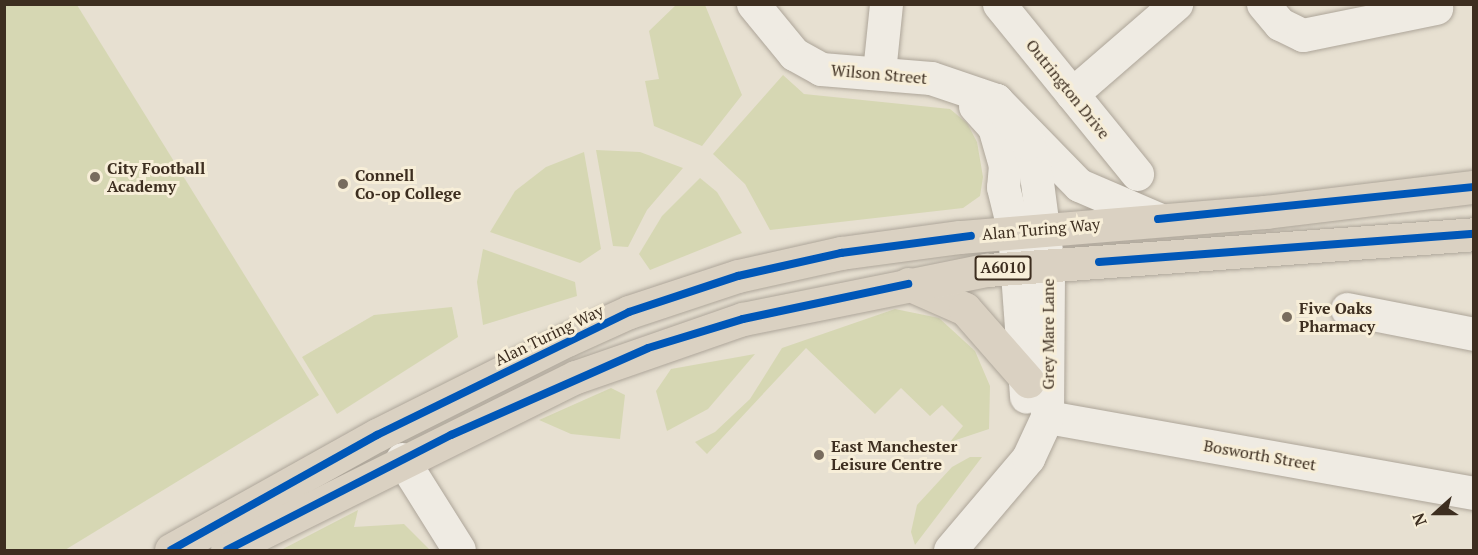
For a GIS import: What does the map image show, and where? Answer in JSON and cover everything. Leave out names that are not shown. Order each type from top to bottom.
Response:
[{"type":"highway","name":"Alan Turing Way","points":[[171,550],[377,435],[629,312],[738,276],[841,253],[1030,231],[1470,189]]},
{"type":"highway","name":"A6010","points":[[227,550],[402,459],[648,348],[743,319],[908,284],[1033,266],[1473,234]]},
{"type":"highway","points":[[908,284],[965,309],[1028,381]]},
{"type":"street","name":"Wilson Street","points":[[753,4],[794,54],[821,69],[879,72],[958,87],[996,100],[1079,185],[1158,219]]},
{"type":"street","points":[[879,72],[886,4]]},
{"type":"street","name":"Outrington Drive","points":[[999,4],[1137,174]]},
{"type":"street","points":[[1072,94],[1176,4]]},
{"type":"street","points":[[1263,4],[1280,24],[1303,35],[1436,9]]},
{"type":"street","points":[[958,87],[994,127],[1030,231]]},
{"type":"street","points":[[996,100],[1028,142],[1033,266]]},
{"type":"street","name":"Grey Mare Lane","points":[[1021,468],[1028,381],[1033,266]]},
{"type":"street","name":"Grey Mare Lane","points":[[950,550],[1021,468],[1047,417],[1052,358],[1033,266]]},
{"type":"street","points":[[1347,309],[1473,334]]},
{"type":"street","name":"Bosworth Street","points":[[1047,417],[1473,494]]},
{"type":"street","points":[[402,459],[459,550]]},
{"type":"green space","name":"City Football Academy","points":[[4,5],[77,5],[319,395],[65,550],[5,550]]},
{"type":"green space","points":[[676,5],[705,5],[742,95],[702,146],[654,126],[645,81],[659,79],[649,31]]},
{"type":"green space","points":[[783,75],[804,94],[950,109],[967,123],[977,142],[983,177],[980,196],[963,208],[770,230],[745,184],[713,154]]},
{"type":"green space","points":[[596,150],[640,152],[683,168],[647,210],[628,247],[613,246]]},
{"type":"green space","points":[[584,152],[601,249],[580,263],[490,232],[515,191],[546,167]]},
{"type":"green space","points":[[700,178],[717,192],[742,233],[650,270],[639,254],[662,216]]},
{"type":"green space","points":[[483,249],[575,282],[577,296],[483,325],[477,282]]},
{"type":"green space","points":[[452,307],[458,337],[337,414],[302,357],[374,315]]},
{"type":"green space","points":[[895,309],[939,318],[975,351],[990,386],[989,429],[950,442],[963,426],[942,405],[930,416],[901,388],[875,414],[806,348],[707,454],[695,442],[715,432],[750,399],[782,348]]},
{"type":"green space","points":[[755,354],[708,409],[667,431],[656,391],[671,369]]},
{"type":"green space","points":[[611,388],[625,395],[620,439],[571,434],[539,420]]},
{"type":"green space","points":[[970,457],[982,457],[915,545],[911,532],[917,505],[952,467]]},
{"type":"green space","points":[[358,510],[354,527],[404,524],[430,550],[281,550]]},
{"type":"cycle path","points":[[1158,219],[1474,187]]},
{"type":"cycle path","points":[[1099,262],[1474,234]]},
{"type":"cycle path","points":[[171,550],[377,435],[629,312],[738,276],[841,253],[971,236]]},
{"type":"cycle path","points":[[227,550],[451,435],[648,348],[743,319],[908,284]]},
{"type":"place","name":"City Football Academy","points":[[95,177]]},
{"type":"place","name":"Connell Co-op College","points":[[343,184]]},
{"type":"place","name":"Five Oaks Pharmacy","points":[[1287,317]]},
{"type":"place","name":"East Manchester Leisure Centre","points":[[819,455]]}]
